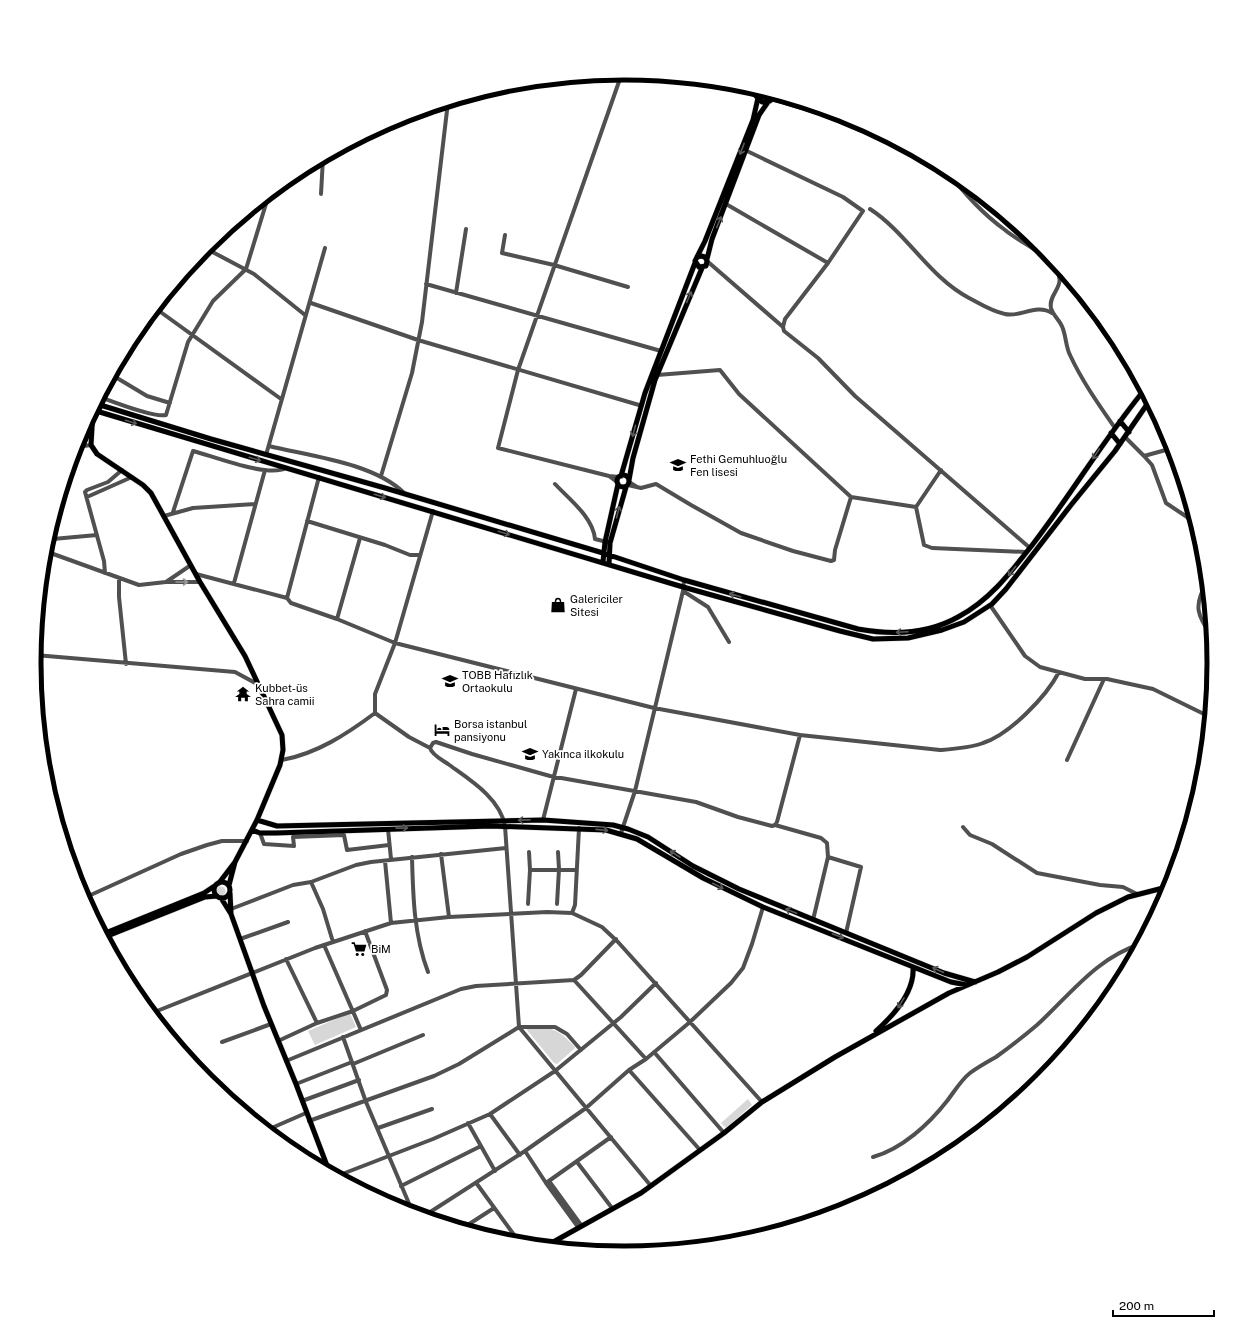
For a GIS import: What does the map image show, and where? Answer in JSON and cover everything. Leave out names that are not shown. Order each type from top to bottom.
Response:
[{"type":"main road","points":[[757,97],[762,102],[771,98]]},
{"type":"main road","points":[[606,563],[608,555],[608,542],[619,480],[645,393],[696,260],[753,120],[757,97]]},
{"type":"main road","points":[[608,542],[628,483],[633,458],[657,375],[707,260],[712,239],[760,115],[771,98]]},
{"type":"main road","points":[[696,260],[703,256],[707,260]]},
{"type":"main road","points":[[696,260],[697,266],[703,268]]},
{"type":"main road","points":[[101,405],[608,555],[684,580],[858,629],[876,632],[903,632],[924,629],[956,618],[974,608],[991,594],[1030,548],[1059,509],[1111,433],[1142,394]]},
{"type":"main road","points":[[98,412],[606,563],[683,589],[840,631],[873,638],[908,638],[942,630],[964,622],[990,605],[1006,589],[1120,444],[1147,404]]},
{"type":"main road","points":[[1120,421],[1129,432]]},
{"type":"main road","points":[[92,424],[91,445],[97,454],[132,477],[151,493],[200,582],[244,656],[282,735],[282,760],[257,820],[247,842],[235,862],[214,891],[231,911]]},
{"type":"main road","points":[[1111,433],[1120,444]]},
{"type":"main road","points":[[619,480],[625,475],[628,483]]},
{"type":"main road","points":[[619,480],[622,488],[628,483]]},
{"type":"main road","points":[[257,820],[284,826],[543,820],[599,823],[623,828],[648,837],[693,866],[732,886],[944,973],[975,982]]},
{"type":"main road","points":[[252,830],[260,833],[505,826],[579,828],[606,830],[621,833],[652,847],[674,863],[763,907],[951,982],[967,985]]},
{"type":"main road","points":[[235,862],[229,885],[231,911],[271,1024],[296,1084],[326,1164]]},
{"type":"main road","points":[[107,932],[204,893],[218,884],[225,882],[229,885]]},
{"type":"main road","points":[[552,1242],[651,1186],[724,1133],[762,1102],[870,1037],[967,985],[1027,957],[1096,914],[1137,894],[1163,888]]},
{"type":"main road","points":[[109,936],[205,898],[226,897],[230,893]]},
{"type":"main road","points":[[870,1037],[895,1014],[904,1000],[911,980],[913,967]]},
{"type":"street","points":[[619,80],[518,370],[498,448],[609,476],[619,480]]},
{"type":"street","points":[[771,98],[824,115]]},
{"type":"street","points":[[381,476],[412,373],[418,340],[447,107]]},
{"type":"street","points":[[866,132],[892,145]]},
{"type":"street","points":[[747,151],[843,197],[863,211],[828,264],[785,319],[783,327]]},
{"type":"street","points":[[321,194],[323,164]]},
{"type":"street","points":[[963,188],[992,220],[1044,258]]},
{"type":"street","points":[[105,398],[163,416],[166,415],[192,333],[213,301],[246,270],[267,202]]},
{"type":"street","points":[[726,204],[828,264]]},
{"type":"street","points":[[870,209],[884,219],[940,276],[968,298],[1006,315],[1035,309],[1053,313]]},
{"type":"street","points":[[456,294],[466,229]]},
{"type":"street","points":[[505,235],[502,253],[554,265],[628,287]]},
{"type":"street","points":[[266,455],[305,315],[311,303],[325,248]]},
{"type":"street","points":[[211,251],[261,279],[305,315]]},
{"type":"street","points":[[707,260],[783,327],[786,334],[818,358],[855,396],[1030,548]]},
{"type":"street","points":[[703,268],[717,270]]},
{"type":"street","points":[[1058,273],[1060,280],[1059,286],[1050,303],[1053,313],[1063,329],[1070,356],[1115,428]]},
{"type":"street","points":[[426,284],[456,294],[662,351]]},
{"type":"street","points":[[311,303],[418,340],[639,405]]},
{"type":"street","points":[[160,311],[192,333],[281,399]]},
{"type":"street","points":[[657,375],[720,370],[739,394],[851,497],[916,507]]},
{"type":"street","points":[[116,377],[147,396],[170,403]]},
{"type":"street","points":[[1125,437],[1152,465],[1166,503],[1190,521]]},
{"type":"street","points":[[83,446],[91,445]]},
{"type":"street","points":[[269,446],[319,457],[370,471],[393,483],[405,495]]},
{"type":"street","points":[[1144,456],[1168,450]]},
{"type":"street","points":[[173,512],[193,451],[265,470],[278,471],[286,468]]},
{"type":"street","points":[[225,460],[228,451]]},
{"type":"street","points":[[105,573],[104,561],[87,497],[87,490],[108,482],[122,470]]},
{"type":"street","points":[[234,583],[265,470]]},
{"type":"street","points":[[941,470],[916,507],[922,541],[927,547],[1026,552]]},
{"type":"street","points":[[87,497],[132,477]]},
{"type":"street","points":[[287,598],[319,478]]},
{"type":"street","points":[[628,483],[637,487],[656,484],[690,505],[741,533],[793,551],[831,560],[834,560],[835,550],[851,497]]},
{"type":"street","points":[[555,484],[582,512],[594,532],[595,539],[608,542]]},
{"type":"street","points":[[164,516],[173,512],[193,508],[255,504]]},
{"type":"street","points":[[375,713],[375,694],[395,643],[433,511]]},
{"type":"street","points":[[307,521],[410,555],[420,556]]},
{"type":"street","points":[[54,539],[97,534]]},
{"type":"street","points":[[337,619],[360,538]]},
{"type":"street","points":[[51,553],[139,585],[166,582],[200,582]]},
{"type":"street","points":[[166,582],[191,565]]},
{"type":"street","points":[[196,574],[287,598],[291,603],[337,619],[395,643],[654,708],[800,735],[940,750],[962,748],[983,743],[1003,733],[1043,697],[1059,672]]},
{"type":"street","points":[[119,578],[119,597],[126,664]]},
{"type":"street","points":[[621,833],[635,791],[684,580]]},
{"type":"street","points":[[683,589],[708,607],[729,642]]},
{"type":"street","points":[[1203,589],[1197,604],[1199,613],[1207,628]]},
{"type":"street","points":[[990,605],[1025,656],[1040,666],[1085,679],[1104,679],[1159,691],[1206,715]]},
{"type":"street","points":[[41,657],[235,672],[259,685]]},
{"type":"street","points":[[1068,760],[1104,679]]},
{"type":"street","points":[[543,820],[576,689]]},
{"type":"street","points":[[375,713],[409,737],[430,748],[433,754],[461,774],[497,804],[505,826],[519,1027],[651,1186]]},
{"type":"street","points":[[282,760],[295,758],[314,751],[375,713]]},
{"type":"street","points":[[775,825],[800,735]]},
{"type":"street","points":[[430,748],[433,743],[436,742],[478,756],[554,776],[696,802],[759,823],[775,825],[825,840],[828,846],[828,857],[813,920]]},
{"type":"street","points":[[963,827],[970,835],[992,844],[1037,873],[1100,886],[1123,887],[1137,894]]},
{"type":"street","points":[[572,914],[575,905],[579,828]]},
{"type":"street","points":[[388,829],[391,859]]},
{"type":"street","points":[[260,833],[264,844],[294,846],[293,837],[344,835],[348,850],[389,845]]},
{"type":"street","points":[[89,896],[181,854],[207,844],[222,841],[247,842]]},
{"type":"street","points":[[231,911],[293,885],[311,882],[356,865],[391,859],[506,848]]},
{"type":"street","points":[[528,852],[530,870],[528,904]]},
{"type":"street","points":[[557,904],[559,869],[558,852]]},
{"type":"street","points":[[441,854],[449,917]]},
{"type":"street","points":[[412,857],[415,920],[419,947],[428,972]]},
{"type":"street","points":[[828,857],[861,867],[846,933]]},
{"type":"street","points":[[385,861],[391,923]]},
{"type":"street","points":[[530,870],[577,870]]},
{"type":"street","points":[[311,882],[323,909],[333,942]]},
{"type":"street","points":[[429,1213],[477,1184],[586,1108],[629,1070],[646,1059],[690,1022],[731,983],[742,968],[752,944],[763,907]]},
{"type":"street","points":[[157,1012],[286,959],[391,923],[449,917],[547,912],[572,914],[602,927],[616,940],[762,1102]]},
{"type":"street","points":[[240,940],[288,922]]},
{"type":"street","points":[[278,1041],[384,997],[386,992],[365,931]]},
{"type":"street","points":[[286,1061],[461,988],[574,980],[581,975],[616,940]]},
{"type":"street","points":[[324,945],[361,1030]]},
{"type":"street","points":[[873,1157],[896,1146],[914,1134],[947,1102],[970,1073],[1003,1052],[1037,1025],[1100,964],[1135,945]]},
{"type":"street","points":[[286,959],[317,1024]]},
{"type":"street","points":[[574,980],[646,1059]]},
{"type":"street","points":[[343,1174],[490,1114],[555,1072],[613,1024],[656,983]]},
{"type":"street","points":[[222,1042],[271,1024]]},
{"type":"street","points":[[309,1121],[366,1102],[440,1073],[459,1064],[519,1027],[549,1026],[561,1029],[581,1050]]},
{"type":"street","points":[[296,1084],[423,1036]]},
{"type":"street","points":[[343,1037],[366,1102],[410,1205]]},
{"type":"street","points":[[654,1052],[724,1133]]},
{"type":"street","points":[[629,1070],[700,1150]]},
{"type":"street","points":[[302,1101],[359,1080]]},
{"type":"street","points":[[378,1128],[432,1109]]},
{"type":"street","points":[[272,1128],[306,1113]]},
{"type":"street","points":[[490,1114],[520,1155]]},
{"type":"street","points":[[468,1123],[495,1171]]},
{"type":"street","points":[[548,1182],[611,1138]]},
{"type":"street","points":[[401,1186],[481,1146]]},
{"type":"street","points":[[525,1151],[580,1226]]},
{"type":"street","points":[[577,1162],[612,1208]]},
{"type":"street","points":[[477,1184],[515,1236]]},
{"type":"street","points":[[467,1225],[494,1208]]},
{"type":"shaded area","points":[[221,886],[226,891],[221,896],[216,891]]},
{"type":"shaded area","points":[[350,1013],[356,1027],[315,1045],[308,1031]]},
{"type":"shaded area","points":[[527,1027],[549,1028],[554,1030],[575,1047],[557,1064],[554,1063],[527,1030]]},
{"type":"shaded area","points":[[748,1099],[752,1105],[726,1128],[721,1123]]},
{"type":"place","name":"Fethi Gemuhluoğlu Fen lisesi","points":[[678,465]]},
{"type":"place","name":"Galericiler Sitesi","points":[[558,605]]},
{"type":"place","name":"TOBB Hafızlık Ortaokulu","points":[[450,681]]},
{"type":"place","name":"Kubbet-üs Sahra camii","points":[[243,694]]},
{"type":"place","name":"Borsa istanbul pansiyonu","points":[[442,730]]},
{"type":"place","name":"Yakınca ilkokulu","points":[[530,754]]},
{"type":"place","name":"BiM","points":[[359,949]]}]
